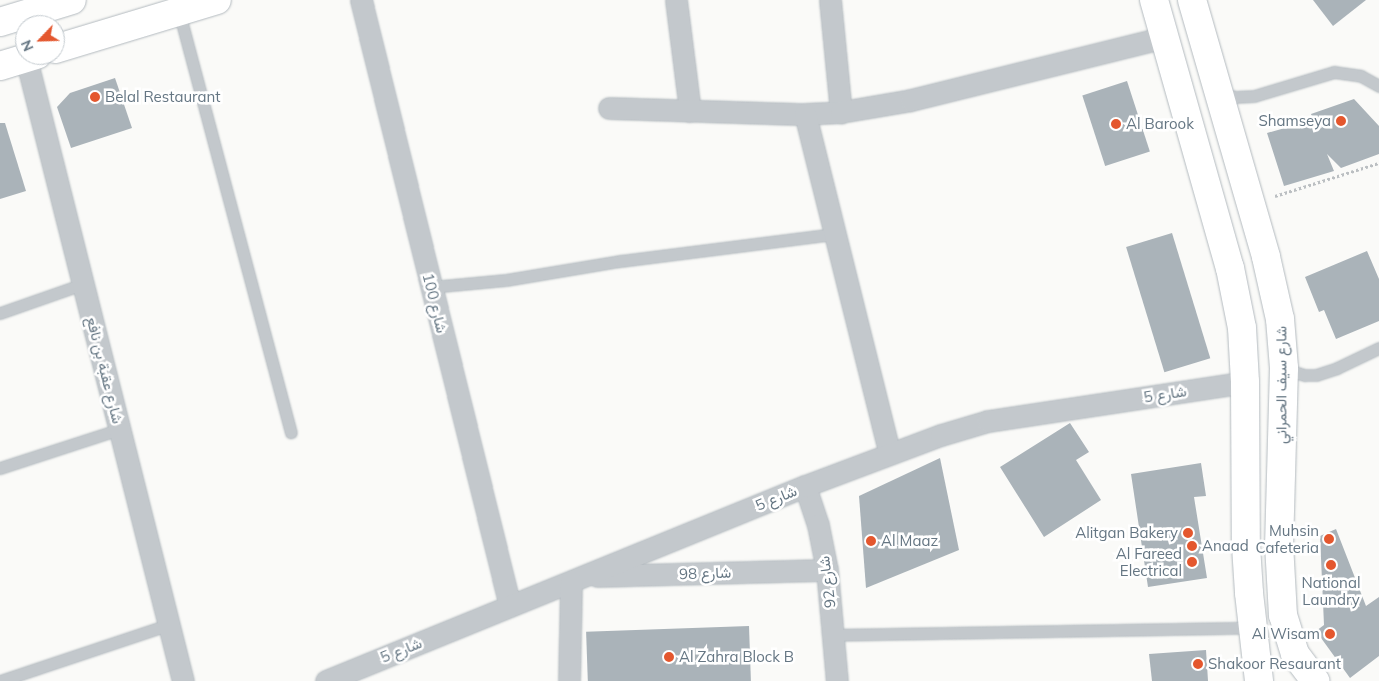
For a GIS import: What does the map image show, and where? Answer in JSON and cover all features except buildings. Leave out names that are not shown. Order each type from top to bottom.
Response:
[{"type":"street","points":[[15,12],[72,0]]},
{"type":"street","points":[[65,46],[217,0]]},
{"type":"street","name":"شارع 100","points":[[361,0],[510,606]]},
{"type":"street","points":[[676,0],[690,110]]},
{"type":"street","points":[[830,0],[841,112]]},
{"type":"street","points":[[1154,0],[1230,268],[1242,328],[1246,382],[1244,503],[1253,628],[1259,681]]},
{"type":"street","name":"شارع سيف الحمراني","points":[[1192,0],[1251,204],[1275,293],[1280,319],[1284,368],[1279,544],[1283,615],[1295,654],[1315,680]]},
{"type":"street","points":[[609,108],[806,114],[841,112],[911,100],[1165,37]]},
{"type":"street","points":[[0,66],[15,62]]},
{"type":"street","name":"شارع عقبة بن نافع","points":[[33,65],[84,284],[183,681]]},
{"type":"street","points":[[806,114],[834,234],[890,454]]},
{"type":"street","name":"شارع 5","points":[[326,681],[805,486],[942,435],[988,421],[1246,382]]},
{"type":"street","name":"شارع 92","points":[[805,486],[818,525],[827,570],[837,681]]},
{"type":"street","name":"شارع 98","points":[[577,579],[827,570]]},
{"type":"street","points":[[569,681],[577,579]]},
{"type":"lane","points":[[179,12],[292,432]]},
{"type":"lane","points":[[1218,90],[1235,97],[1254,96],[1334,72],[1361,76],[1379,86]]},
{"type":"lane","points":[[431,287],[506,280],[620,261],[834,234]]},
{"type":"lane","points":[[0,313],[84,284]]},
{"type":"lane","points":[[1284,368],[1305,375],[1316,375],[1337,368],[1379,348]]},
{"type":"lane","points":[[0,468],[120,429]]},
{"type":"lane","points":[[0,681],[170,624]]},
{"type":"lane","points":[[833,635],[1253,628]]},
{"type":"path","points":[[1251,204],[1379,163]]},
{"type":"place","name":"Belal Restaurant","points":[[95,97]]},
{"type":"place","name":"Shamseya","points":[[1341,121]]},
{"type":"place","name":"Al Barook","points":[[1116,124]]},
{"type":"place","name":"Alitgan Bakery","points":[[1188,533]]},
{"type":"place","name":"Muhsin Cafeteria","points":[[1329,539]]},
{"type":"place","name":"Al Maaz","points":[[871,541]]},
{"type":"place","name":"Anaad","points":[[1192,546]]},
{"type":"place","name":"Al Fareed Electrical","points":[[1192,562]]},
{"type":"place","name":"National Laundry","points":[[1331,565]]},
{"type":"place","name":"Al Wisam","points":[[1330,634]]},
{"type":"place","name":"Al Zahra Block B","points":[[669,657]]},
{"type":"place","name":"Shakoor Resaurant","points":[[1198,664]]}]
